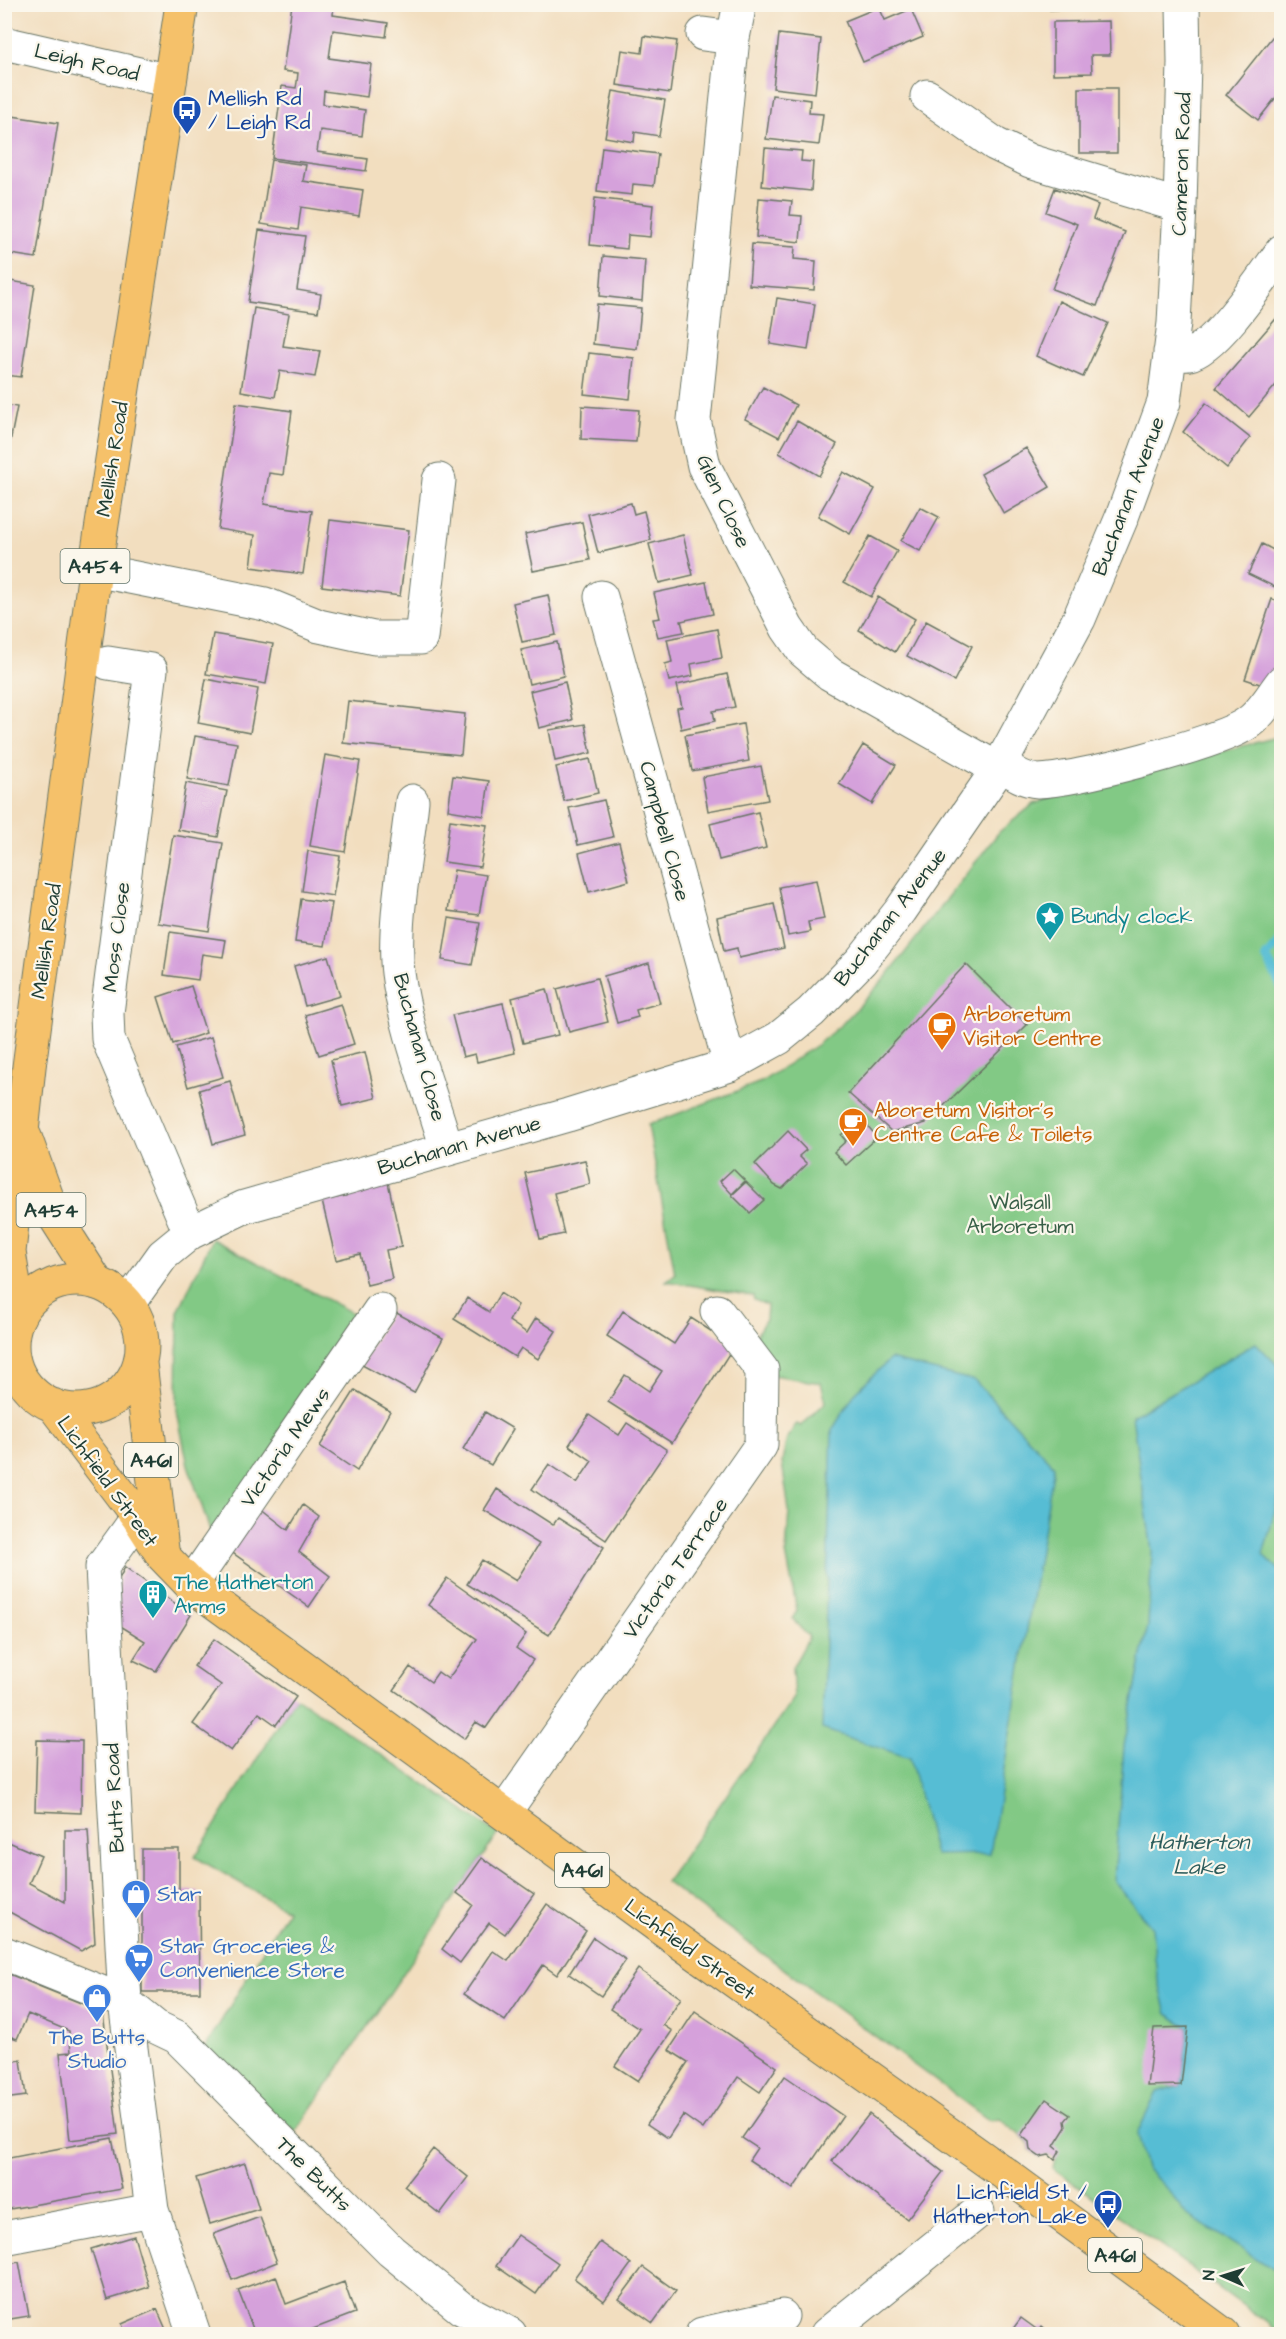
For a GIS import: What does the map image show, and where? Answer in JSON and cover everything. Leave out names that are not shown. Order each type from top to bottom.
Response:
[{"type":"main road","name":"Mellish Road","points":[[12,1337],[9,1252],[22,1129],[95,570],[182,4]]},
{"type":"main road","name":"Mellish Road","points":[[22,1129],[53,1214],[97,1283]]},
{"type":"main road","points":[[80,1280],[97,1283],[115,1292],[128,1304],[137,1318],[142,1335],[140,1363],[130,1383],[104,1404],[84,1410],[30,1397],[18,1371],[12,1337],[33,1298],[57,1283],[80,1280]]},
{"type":"main road","name":"Lichfield Street","points":[[140,1363],[163,1556]]},
{"type":"main road","name":"Lichfield Street","points":[[30,1397],[138,1517],[163,1556],[190,1585],[1223,2334]]},
{"type":"street","name":"Cameron Road","points":[[1172,338],[1180,206],[1184,63],[1183,4]]},
{"type":"street","name":"Glen Close","points":[[724,28],[694,420],[704,466],[787,628],[803,651],[830,674],[1024,779],[1052,780],[1160,754],[1234,731],[1248,724],[1258,714],[1281,682]]},
{"type":"street","name":"Leigh Road","points":[[4,43],[170,81]]},
{"type":"street","points":[[927,96],[995,144],[1030,161],[1180,206]]},
{"type":"street","points":[[1172,338],[1189,354],[1198,350],[1228,323],[1281,251]]},
{"type":"street","name":"Buchanan Avenue","points":[[128,1304],[162,1255],[190,1233],[244,1207],[730,1065],[779,1038],[811,1012],[861,961],[902,910],[999,767],[1079,620],[1122,517],[1164,402],[1172,338]]},
{"type":"street","points":[[95,570],[266,604],[319,626],[374,638],[421,638],[439,480]]},
{"type":"street","name":"Campbell Close","points":[[601,597],[730,1065]]},
{"type":"street","name":"Moss Close","points":[[108,663],[151,670],[111,979],[108,1039],[190,1233]]},
{"type":"street","name":"Buchanan Close","points":[[412,801],[397,944],[398,972],[403,999],[447,1149]]},
{"type":"street","name":"Victoria Mews","points":[[190,1585],[381,1310]]},
{"type":"street","name":"Victoria Terrace","points":[[504,1813],[761,1445],[762,1370],[717,1311]]},
{"type":"street","name":"Butts Road","points":[[138,1517],[102,1567],[125,2002],[152,2210],[194,2334]]},
{"type":"street","name":"The Butts","points":[[4,1953],[125,2002],[156,2026],[177,2037],[391,2251],[461,2308],[510,2334]]},
{"type":"street","points":[[4,2238],[152,2210]]},
{"type":"street","points":[[827,2334],[978,2212]]},
{"type":"street","points":[[702,2334],[782,2316]]},
{"type":"green space","name":"Walsall Arboretum","points":[[1281,736],[1281,2333],[1053,2168],[1055,2160],[1049,2155],[1040,2157],[1030,2150],[1029,2142],[999,2119],[990,2121],[666,1882],[794,1698],[792,1668],[809,1637],[792,1619],[797,1611],[786,1553],[789,1511],[782,1462],[786,1442],[794,1427],[797,1424],[801,1426],[826,1402],[821,1383],[773,1375],[756,1335],[766,1319],[767,1305],[754,1300],[753,1296],[666,1281],[675,1274],[648,1125],[761,1082],[818,1044],[843,1023],[886,977],[999,832],[1034,804],[1066,792]]},
{"type":"green space","points":[[212,1239],[364,1319],[216,1548],[188,1465],[177,1412],[178,1312]]},
{"type":"green space","points":[[296,1697],[498,1834],[295,2133],[205,2048],[287,1910],[195,1857]]},
{"type":"water","name":"Hatherton Lake","points":[[1256,1343],[1282,1370],[1281,1489],[1263,1555],[1282,1572],[1281,2274],[1186,2214],[1166,2188],[1146,2168],[1137,2134],[1157,2092],[1181,2085],[1188,2027],[1167,2014],[1157,1975],[1152,1928],[1114,1881],[1124,1746],[1148,1625],[1152,1551],[1132,1416]]},
{"type":"water","points":[[890,1359],[975,1381],[1054,1466],[990,1854],[935,1855],[910,1758],[822,1729],[832,1430],[855,1393]]},
{"type":"building","points":[[292,4],[334,4],[333,15],[388,23],[386,37],[333,30],[329,58],[371,64],[367,97],[324,91],[323,104],[365,110],[362,136],[320,130],[317,152],[368,159],[366,171],[272,158],[282,86],[296,88],[297,82],[298,73],[283,71]]},
{"type":"building","points":[[1050,4],[1083,4],[1083,8],[1050,10]]},
{"type":"building","points":[[879,7],[885,20],[911,9],[923,37],[863,62],[845,21]]},
{"type":"building","points":[[1109,21],[1110,55],[1091,55],[1092,73],[1053,74],[1053,22]]},
{"type":"building","points":[[1276,32],[1281,36],[1281,91],[1258,120],[1226,95]]},
{"type":"building","points":[[779,34],[821,39],[815,93],[773,88]]},
{"type":"building","points":[[644,36],[677,41],[670,93],[617,85],[622,50],[642,53]]},
{"type":"building","points":[[1079,88],[1117,88],[1117,153],[1079,153]]},
{"type":"building","points":[[613,91],[665,100],[659,136],[635,132],[634,142],[605,137]]},
{"type":"building","points":[[772,95],[810,100],[809,113],[823,114],[819,145],[766,139]]},
{"type":"building","points":[[12,116],[58,123],[36,258],[4,253],[4,129],[10,130]]},
{"type":"building","points":[[602,147],[658,154],[654,186],[633,184],[632,195],[597,191]]},
{"type":"building","points":[[765,148],[802,151],[801,161],[813,162],[811,191],[762,186]]},
{"type":"building","points":[[271,160],[306,165],[303,181],[363,190],[359,216],[301,207],[298,230],[261,224]]},
{"type":"building","points":[[1055,188],[1098,205],[1093,219],[1125,232],[1097,306],[1052,289],[1077,224],[1046,212]]},
{"type":"building","points":[[595,198],[653,205],[650,237],[628,235],[627,249],[590,245]]},
{"type":"building","points":[[759,198],[792,201],[790,215],[802,216],[800,242],[756,237]]},
{"type":"building","points":[[259,230],[305,236],[297,290],[321,294],[318,312],[248,302]]},
{"type":"building","points":[[752,244],[795,247],[794,259],[816,261],[814,290],[749,285]]},
{"type":"building","points":[[603,256],[645,260],[642,301],[600,296]]},
{"type":"building","points":[[4,280],[35,285],[21,377],[4,375]]},
{"type":"building","points":[[777,298],[815,304],[808,350],[770,344]]},
{"type":"building","points":[[1059,301],[1108,323],[1083,377],[1036,356]]},
{"type":"building","points":[[597,304],[641,308],[637,349],[593,344]]},
{"type":"building","points":[[254,308],[289,314],[283,346],[320,351],[315,377],[280,371],[275,397],[241,391]]},
{"type":"building","points":[[1281,313],[1281,379],[1249,417],[1216,388]]},
{"type":"building","points":[[589,353],[634,358],[630,399],[584,394]]},
{"type":"building","points":[[763,387],[796,405],[779,437],[745,419]]},
{"type":"building","points":[[236,403],[292,411],[283,475],[269,473],[264,504],[312,511],[303,574],[251,567],[255,535],[218,529]]},
{"type":"building","points":[[1206,403],[1250,438],[1227,468],[1183,432]]},
{"type":"building","points":[[4,405],[17,407],[6,463],[4,463]]},
{"type":"building","points":[[582,406],[639,410],[636,442],[581,439]]},
{"type":"building","points":[[797,421],[837,444],[819,476],[779,453]]},
{"type":"building","points":[[1026,448],[1050,487],[1004,514],[981,474]]},
{"type":"building","points":[[843,472],[875,489],[850,534],[818,516]]},
{"type":"building","points":[[631,503],[634,514],[644,511],[651,540],[598,553],[588,514]]},
{"type":"building","points":[[920,507],[939,517],[920,551],[901,541]]},
{"type":"building","points":[[330,520],[409,530],[400,596],[322,586]]},
{"type":"building","points":[[582,522],[590,560],[533,571],[525,534]]},
{"type":"building","points":[[683,535],[693,575],[659,583],[649,544]]},
{"type":"building","points":[[870,536],[897,551],[871,597],[844,582]]},
{"type":"building","points":[[1262,544],[1281,554],[1281,590],[1248,574]]},
{"type":"building","points":[[706,582],[713,614],[681,621],[684,632],[658,637],[653,619],[660,618],[654,593]]},
{"type":"building","points":[[548,595],[556,635],[522,642],[513,603]]},
{"type":"building","points":[[878,597],[915,619],[895,652],[859,630]]},
{"type":"building","points":[[1272,599],[1281,602],[1281,658],[1272,688],[1245,679]]},
{"type":"building","points":[[926,621],[972,646],[954,681],[907,656]]},
{"type":"building","points":[[717,629],[722,658],[691,664],[693,676],[669,681],[665,664],[672,662],[667,639]]},
{"type":"building","points":[[213,634],[273,644],[266,684],[206,674]]},
{"type":"building","points":[[557,642],[564,676],[529,684],[521,650]]},
{"type":"building","points":[[727,674],[735,707],[713,711],[715,721],[681,729],[677,708],[682,707],[677,685]]},
{"type":"building","points":[[206,679],[258,689],[250,733],[198,723]]},
{"type":"building","points":[[565,682],[573,720],[539,728],[530,691]]},
{"type":"building","points":[[348,701],[465,714],[461,755],[343,743]]},
{"type":"building","points":[[585,724],[591,753],[555,761],[549,730]]},
{"type":"building","points":[[743,724],[749,761],[692,771],[685,735]]},
{"type":"building","points":[[195,736],[237,743],[229,786],[187,779]]},
{"type":"building","points":[[863,745],[896,765],[872,804],[839,784]]},
{"type":"building","points":[[325,755],[360,761],[345,852],[310,846]]},
{"type":"building","points":[[590,759],[598,793],[564,801],[556,767]]},
{"type":"building","points":[[761,766],[768,800],[708,811],[702,777]]},
{"type":"building","points":[[453,776],[489,781],[484,816],[448,810]]},
{"type":"building","points":[[186,783],[227,791],[218,837],[178,830]]},
{"type":"building","points":[[604,800],[613,837],[578,845],[569,808]]},
{"type":"building","points":[[758,812],[766,848],[719,860],[710,824]]},
{"type":"building","points":[[450,820],[487,825],[480,867],[444,862]]},
{"type":"building","points":[[173,835],[223,843],[209,931],[158,923]]},
{"type":"building","points":[[619,842],[629,881],[589,892],[579,853]]},
{"type":"building","points":[[308,851],[340,856],[333,896],[302,891]]},
{"type":"building","points":[[454,870],[486,875],[479,915],[448,911]]},
{"type":"building","points":[[816,880],[824,919],[808,922],[810,932],[788,936],[779,887]]},
{"type":"building","points":[[301,899],[332,903],[325,946],[295,942]]},
{"type":"building","points":[[774,904],[784,948],[739,958],[737,948],[724,951],[717,917]]},
{"type":"building","points":[[449,918],[480,923],[472,965],[442,960]]},
{"type":"building","points":[[170,932],[226,940],[223,957],[202,954],[198,980],[164,975]]},
{"type":"building","points":[[328,956],[340,996],[305,1006],[294,966]]},
{"type":"building","points":[[649,963],[660,1003],[636,1010],[638,1017],[617,1023],[604,976]]},
{"type":"building","name":"Arboretum Visitor Centre","points":[[966,964],[1027,1025],[926,1123],[892,1132],[848,1093]]},
{"type":"building","points":[[597,978],[608,1022],[569,1032],[557,989]]},
{"type":"building","points":[[191,986],[206,1033],[173,1044],[158,997]]},
{"type":"building","points":[[547,989],[558,1035],[523,1043],[512,998]]},
{"type":"building","points":[[503,1003],[515,1053],[477,1062],[475,1054],[463,1057],[452,1015]]},
{"type":"building","points":[[341,1004],[354,1044],[319,1055],[305,1015]]},
{"type":"building","points":[[211,1037],[223,1077],[188,1087],[176,1047]]},
{"type":"building","points":[[365,1052],[376,1098],[342,1106],[331,1060]]},
{"type":"building","points":[[230,1081],[245,1135],[213,1144],[199,1090]]},
{"type":"building","name":"Aboretum Visitor's Centre Cafe & Toilets","points":[[861,1118],[877,1137],[846,1165],[834,1152],[846,1141],[841,1135]]},
{"type":"building","points":[[788,1131],[806,1150],[799,1156],[807,1164],[782,1189],[774,1185],[755,1164]]},
{"type":"building","points":[[585,1160],[590,1184],[554,1193],[564,1234],[540,1239],[525,1173]]},
{"type":"building","points":[[733,1169],[745,1181],[732,1194],[720,1181]]},
{"type":"building","points":[[386,1173],[402,1247],[386,1250],[392,1279],[367,1285],[360,1254],[336,1260],[322,1201],[346,1196],[343,1183]]},
{"type":"building","points":[[746,1182],[764,1200],[750,1213],[732,1195]]},
{"type":"building","points":[[500,1293],[518,1305],[509,1321],[527,1333],[536,1318],[556,1331],[538,1359],[521,1348],[515,1357],[454,1319],[467,1298],[489,1312]]},
{"type":"building","points":[[391,1310],[443,1338],[414,1393],[362,1365]]},
{"type":"building","points":[[623,1311],[674,1344],[691,1318],[734,1346],[672,1443],[608,1402],[625,1375],[649,1391],[662,1371],[607,1336]]},
{"type":"building","points":[[355,1390],[390,1411],[357,1471],[320,1446]]},
{"type":"building","points":[[485,1412],[513,1429],[491,1465],[463,1449]]},
{"type":"building","points":[[589,1415],[619,1435],[627,1423],[667,1450],[606,1540],[532,1489],[549,1464],[577,1483],[592,1461],[569,1445]]},
{"type":"building","points":[[497,1489],[553,1525],[558,1518],[604,1547],[549,1635],[467,1584],[482,1560],[516,1581],[539,1544],[484,1510]]},
{"type":"building","points":[[303,1505],[319,1517],[299,1552],[330,1576],[309,1607],[230,1551],[260,1508],[288,1530]]},
{"type":"building","name":"The Hatherton Arms","points":[[125,1567],[191,1615],[156,1671],[133,1660],[145,1641],[119,1625],[119,1579]]},
{"type":"building","points":[[447,1578],[526,1634],[516,1648],[533,1660],[486,1728],[476,1722],[464,1739],[394,1690],[410,1667],[431,1682],[438,1672],[448,1679],[477,1639],[428,1605]]},
{"type":"building","points":[[214,1639],[296,1697],[276,1725],[259,1713],[231,1751],[193,1724],[221,1685],[194,1666]]},
{"type":"building","points":[[37,1740],[82,1741],[81,1813],[35,1811]]},
{"type":"building","points":[[65,1830],[88,1830],[95,1943],[81,1951],[4,1909],[4,1840],[41,1856],[29,1883],[65,1902]]},
{"type":"building","points":[[142,1849],[179,1849],[179,1891],[199,1891],[200,1992],[142,1992]]},
{"type":"building","points":[[482,1858],[534,1894],[505,1934],[489,1923],[460,1963],[442,1949],[473,1905],[457,1893]]},
{"type":"building","points":[[547,1904],[586,1931],[557,1975],[543,1965],[505,2021],[464,1994],[493,1951],[508,1961]]},
{"type":"building","points":[[593,1937],[626,1960],[601,1996],[569,1974]]},
{"type":"building","points":[[638,1969],[681,1998],[663,2025],[672,2031],[638,2081],[615,2066],[640,2029],[610,2009]]},
{"type":"building","points":[[4,1972],[103,2012],[118,2134],[70,2140],[60,2053],[71,2052],[69,2031],[28,2014],[17,2039],[4,2034]]},
{"type":"building","points":[[695,2011],[777,2067],[760,2092],[738,2077],[703,2129],[683,2115],[668,2138],[647,2124],[688,2062],[669,2050]]},
{"type":"building","points":[[1188,2027],[1181,2085],[1147,2086],[1154,2028]]},
{"type":"building","points":[[21,2060],[26,2096],[4,2099],[4,2063]]},
{"type":"building","points":[[785,2076],[843,2116],[793,2189],[749,2160],[757,2148],[742,2138]]},
{"type":"building","points":[[1046,2099],[1070,2115],[1065,2121],[1066,2127],[1054,2146],[1060,2151],[1055,2160],[1049,2155],[1040,2157],[1030,2150],[1029,2142],[1021,2135]]},
{"type":"building","points":[[869,2114],[943,2172],[907,2219],[832,2161]]},
{"type":"building","points":[[112,2138],[122,2189],[4,2210],[4,2159]]},
{"type":"building","points":[[433,2149],[468,2177],[440,2214],[404,2186]]},
{"type":"building","points":[[245,2163],[259,2209],[210,2224],[196,2178]]},
{"type":"building","points":[[260,2217],[277,2262],[232,2280],[214,2234]]},
{"type":"building","points":[[518,2235],[558,2263],[536,2294],[496,2266]]},
{"type":"building","points":[[134,2236],[149,2287],[107,2300],[91,2249]]},
{"type":"building","points":[[600,2242],[631,2264],[604,2301],[574,2278]]},
{"type":"building","points":[[19,2262],[29,2316],[4,2320],[4,2265]]},
{"type":"building","points":[[643,2267],[676,2291],[653,2323],[619,2299]]},
{"type":"building","points":[[276,2276],[286,2304],[344,2282],[355,2313],[300,2334],[255,2334],[238,2290]]},
{"type":"building","points":[[157,2309],[168,2334],[126,2334],[122,2324]]},
{"type":"building","points":[[1021,2318],[1039,2331],[1042,2326],[1052,2334],[1009,2334]]},
{"type":"waterway","points":[[1282,939],[1266,957],[1282,988]]},
{"type":"place","name":"Mellish Rd / Leigh Rd","points":[[187,136]]},
{"type":"place","name":"Bundy clock","points":[[1050,942]]},
{"type":"place","name":"Arboretum Visitor Centre","points":[[942,1052]]},
{"type":"place","name":"Aboretum Visitor's Centre Cafe & Toilets","points":[[853,1148]]},
{"type":"place","name":"The Hatherton Arms","points":[[153,1620]]},
{"type":"place","name":"Star","points":[[136,1920]]},
{"type":"place","name":"Star Groceries & Convenience Store","points":[[139,1984]]},
{"type":"place","name":"The Butts Studio","points":[[97,2024]]},
{"type":"place","name":"Lichfield St / Hatherton Lake","points":[[1108,2230]]}]
